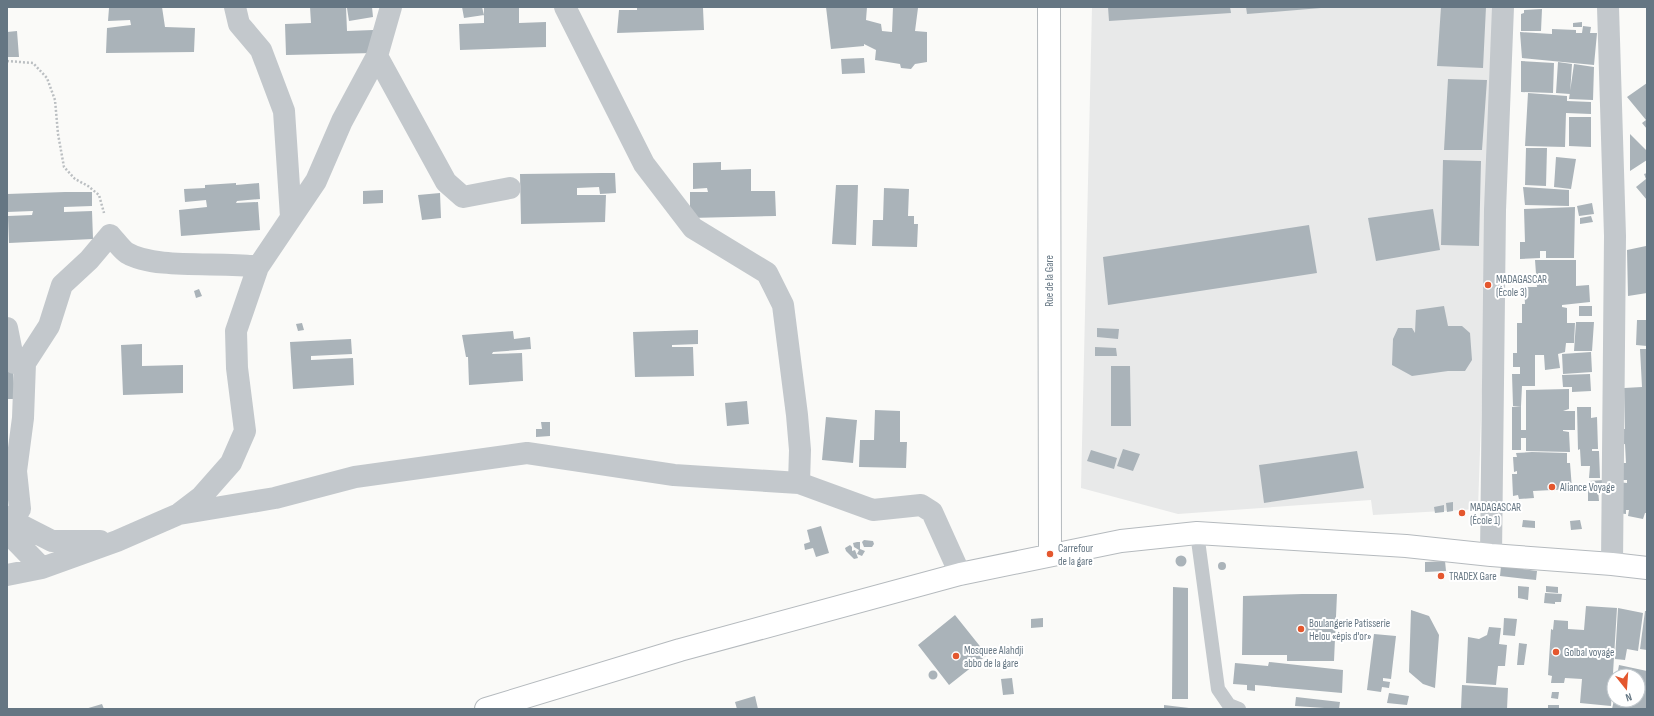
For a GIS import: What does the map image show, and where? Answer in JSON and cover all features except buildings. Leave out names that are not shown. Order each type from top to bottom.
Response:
[{"type":"main road","name":"Rue de la Gare","points":[[1049,7],[1050,554]]},
{"type":"main road","points":[[486,709],[680,650],[960,574],[1050,554],[1121,541],[1197,534],[1406,546],[1491,555],[1647,568]]},
{"type":"street","points":[[235,7],[238,24],[261,50],[284,111],[291,217]]},
{"type":"street","points":[[179,514],[201,497],[231,463],[245,431],[237,368],[236,331],[258,267],[316,182],[342,121],[377,56],[391,7]]},
{"type":"street","points":[[565,7],[644,164],[693,228],[767,273],[783,305],[797,415],[800,450],[799,483]]},
{"type":"street","points":[[1491,555],[1495,210],[1503,7]]},
{"type":"street","points":[[1608,7],[1615,236],[1612,564]]},
{"type":"street","points":[[377,56],[446,182],[464,197],[510,188]]},
{"type":"street","points":[[8,524],[20,509],[16,471],[23,418],[25,363],[49,326],[62,285],[89,260],[110,235],[127,253],[146,259],[193,264],[239,264],[258,267]]},
{"type":"street","points":[[7,328],[14,363],[25,363]]},
{"type":"street","points":[[7,576],[42,568],[117,541],[179,514],[275,498],[355,477],[527,453],[674,475],[799,483],[873,510],[921,505],[932,512],[960,574]]},
{"type":"street","points":[[8,524],[52,541],[117,541]]},
{"type":"street","points":[[8,524],[42,568]]},
{"type":"lane","points":[[1197,534],[1218,689],[1229,705],[1239,709]]},
{"type":"path","points":[[7,61],[32,63],[46,78],[55,100],[58,134],[64,167],[75,179],[88,186],[98,195],[110,235]]},
{"type":"shaded area","points":[[1092,7],[1498,7],[1485,301],[1478,509],[1373,515],[1371,500],[1178,514],[1081,488]]},
{"type":"place","name":"MADAGASCAR (École 3)","points":[[1488,285]]},
{"type":"place","name":"Aliance Voyage","points":[[1552,487]]},
{"type":"place","name":"MADAGASCAR (École 1)","points":[[1462,513]]},
{"type":"place","name":"Carrefour de la gare","points":[[1050,554]]},
{"type":"place","name":"TRADEX Gare","points":[[1441,576]]},
{"type":"place","name":"Boulangerie Patisserie Helou «épis d'or»","points":[[1301,629]]},
{"type":"place","name":"Golbal voyage","points":[[1556,652]]},
{"type":"place","name":"Mosquee Alahdji abbo de la gare","points":[[956,656]]}]
